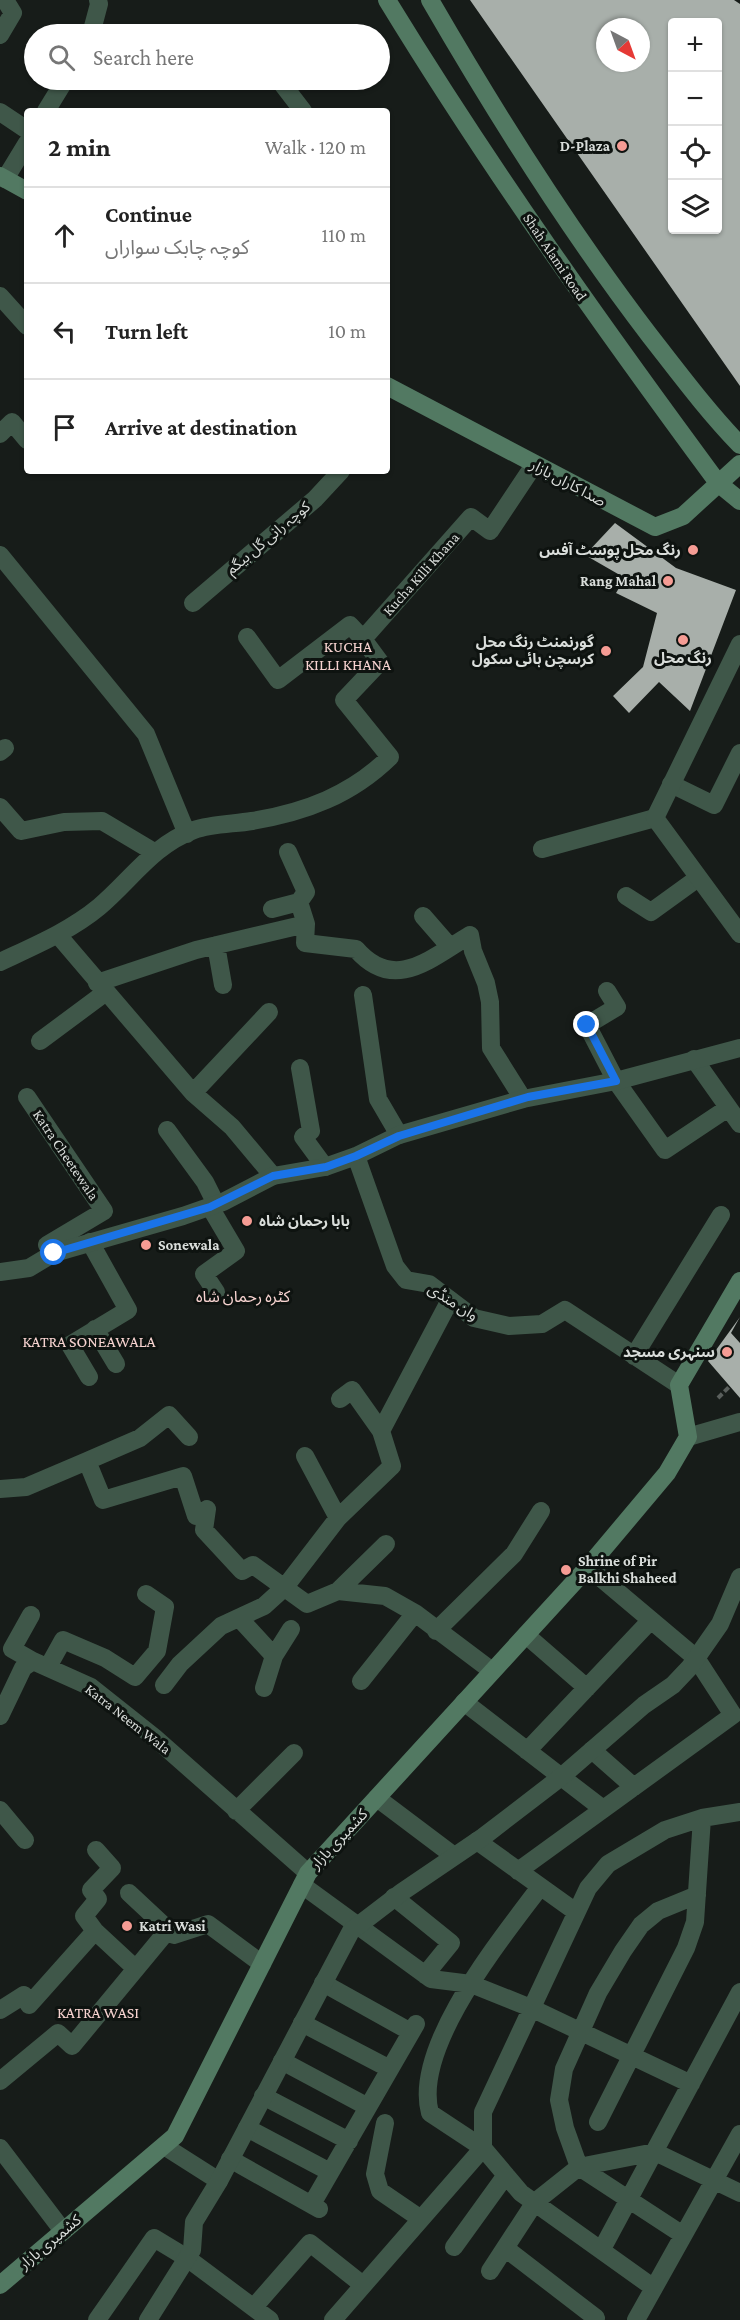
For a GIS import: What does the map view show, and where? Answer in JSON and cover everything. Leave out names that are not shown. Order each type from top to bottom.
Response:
[{"type":"street","points":[[0,35],[13,13],[5,0]]},
{"type":"street","points":[[93,24],[98,0]]},
{"type":"street","name":"Shah Alami Road","points":[[387,0],[444,92],[604,329],[718,483],[740,501]]},
{"type":"street","name":"Shah Alami Road","points":[[430,0],[469,67],[598,268],[688,385],[740,445]]},
{"type":"street","points":[[48,108],[59,90]]},
{"type":"street","points":[[287,90],[301,108]]},
{"type":"street","points":[[0,111],[24,128]]},
{"type":"street","points":[[24,147],[3,178],[24,189]]},
{"type":"street","points":[[0,296],[24,323]]},
{"type":"street","name":"صدا کاراں بازار","points":[[390,388],[655,527],[683,516],[740,464]]},
{"type":"street","points":[[0,434],[12,422],[24,436]]},
{"type":"street","name":"Kucha Killi Khana","points":[[363,639],[471,517],[490,531],[534,465]]},
{"type":"street","name":"کوچہ رانی گل بیگم","points":[[193,603],[315,499],[338,474]]},
{"type":"street","points":[[0,555],[146,734],[187,834]]},
{"type":"street","points":[[0,962],[58,935],[99,907],[154,852],[194,830],[302,810],[343,794],[371,775],[390,757],[344,700],[380,662],[350,625],[278,680],[247,637]]},
{"type":"street","points":[[542,849],[655,818],[740,644]]},
{"type":"street","points":[[671,784],[714,805],[740,753]]},
{"type":"street","points":[[0,807],[21,831],[64,822],[102,821],[154,852]]},
{"type":"street","points":[[655,818],[740,934]]},
{"type":"street","points":[[272,909],[299,902],[306,892],[288,852]]},
{"type":"street","points":[[626,896],[651,912],[698,878]]},
{"type":"street","points":[[299,902],[306,924],[305,943],[356,949],[368,963],[387,972],[406,970],[470,935],[492,1011],[491,1048],[523,1099]]},
{"type":"street","points":[[423,916],[450,947]]},
{"type":"street","points":[[40,1041],[101,987],[216,945],[306,924]]},
{"type":"street","points":[[58,935],[193,1093],[232,1127],[273,1176]]},
{"type":"street","points":[[216,945],[223,985]]},
{"type":"street","points":[[607,991],[617,1006],[587,1025],[616,1081],[665,1150],[728,1108]]},
{"type":"street","points":[[363,995],[378,1099],[399,1136]]},
{"type":"street","points":[[193,1093],[269,1012]]},
{"type":"street","points":[[0,1272],[29,1268],[54,1253],[213,1206],[273,1176],[326,1167],[399,1136],[523,1099],[616,1081],[740,1048]]},
{"type":"street","points":[[694,1059],[740,1124]]},
{"type":"street","points":[[300,1068],[311,1131],[303,1137],[326,1167]]},
{"type":"street","name":"Katra Cheetewala","points":[[27,1097],[104,1211],[47,1245],[54,1253]]},
{"type":"street","points":[[167,1130],[205,1182],[213,1206],[236,1251],[204,1274],[216,1292]]},
{"type":"street","name":"وان منڈی","points":[[356,1156],[395,1266],[406,1280],[429,1284],[474,1318],[509,1326],[542,1324],[565,1310],[679,1385]]},
{"type":"street","points":[[634,1356],[721,1215]]},
{"type":"street","points":[[89,1377],[70,1344],[128,1310],[90,1242]]},
{"type":"street","points":[[740,1281],[679,1385],[688,1437],[740,1422]]},
{"type":"street","points":[[381,1431],[450,1300]]},
{"type":"street","points":[[95,1329],[116,1364]]},
{"type":"street","points":[[164,1685],[180,1664],[221,1626],[264,1606],[285,1587],[338,1518],[392,1466],[381,1431],[352,1390],[340,1399]]},
{"type":"street","points":[[0,1489],[26,1487],[140,1438],[170,1415],[189,1437]]},
{"type":"street","name":"کشمیری بازار","points":[[0,2285],[175,2136],[305,1879],[588,1566],[667,1473],[688,1437]]},
{"type":"street","points":[[305,1456],[338,1518]]},
{"type":"street","points":[[87,1461],[104,1500],[183,1476],[196,1516],[207,1509],[204,1530],[242,1571],[253,1564],[307,1604],[338,1591],[386,1544]]},
{"type":"street","points":[[436,1631],[514,1554],[542,1511]]},
{"type":"street","points":[[518,1870],[733,1715],[696,1658],[588,1566]]},
{"type":"street","points":[[148,2320],[192,2250],[194,2222],[219,2181],[351,1931],[394,1897],[477,1841],[561,1777],[644,1705],[673,1685],[720,1624],[740,1577]]},
{"type":"street","points":[[338,1591],[386,1596],[415,1613],[492,1671]]},
{"type":"street","points":[[0,1716],[23,1668],[40,1664],[63,1640],[105,1658],[135,1677],[157,1652],[165,1606],[146,1594]]},
{"type":"street","points":[[361,1681],[415,1613]]},
{"type":"street","name":"Katra Neem Wala","points":[[31,1615],[12,1649],[91,1686],[154,1737],[357,1926],[425,1975]]},
{"type":"street","points":[[239,1618],[274,1656]]},
{"type":"street","points":[[527,1751],[651,1620]]},
{"type":"street","points":[[264,1688],[274,1656],[291,1629]]},
{"type":"street","points":[[526,1635],[587,1688]]},
{"type":"street","points":[[464,1702],[603,1809]]},
{"type":"street","points":[[592,1750],[634,1787]]},
{"type":"street","points":[[236,1811],[294,1753]]},
{"type":"street","points":[[377,1797],[454,1856]]},
{"type":"street","points":[[0,1810],[25,1840]]},
{"type":"street","points":[[333,2320],[483,2148],[483,2112],[588,1888],[608,1864],[665,1830],[702,1818],[740,1812]]},
{"type":"street","points":[[598,2122],[686,1948],[694,1922],[702,1818]]},
{"type":"street","points":[[477,1841],[576,1912]]},
{"type":"street","points":[[96,1850],[112,1868],[91,1890],[98,1899],[84,1916],[95,1931],[136,1969]]},
{"type":"street","points":[[540,1887],[471,1984],[450,2020],[428,2079],[426,2098],[430,2113],[483,2148],[521,2193],[654,2288]]},
{"type":"street","points":[[129,1893],[174,1935],[208,1924],[262,1964]]},
{"type":"street","points":[[683,2235],[579,2167],[565,2128],[559,2100],[564,2069],[598,1993],[641,1925],[658,1911],[697,1895]]},
{"type":"street","points":[[394,1897],[451,1943],[425,1975],[431,1979],[471,1984],[531,2008],[691,2084]]},
{"type":"street","points":[[0,2081],[58,2033],[72,2046],[168,1930]]},
{"type":"street","points":[[0,2010],[24,1995],[29,2005],[95,1931]]},
{"type":"street","points":[[230,2159],[316,2207],[330,2172],[414,2028],[323,1983]]},
{"type":"street","points":[[602,2250],[740,1992]]},
{"type":"street","points":[[302,2023],[390,2069]]},
{"type":"street","points":[[282,2061],[368,2107]]},
{"type":"street","points":[[264,2096],[349,2141]]},
{"type":"street","points":[[385,2123],[375,2174],[380,2191],[421,2219]]},
{"type":"street","points":[[247,2128],[330,2172]]},
{"type":"street","points":[[636,2320],[740,2134]]},
{"type":"street","points":[[164,2146],[219,2181]]},
{"type":"street","points":[[0,2148],[63,2231]]},
{"type":"street","points":[[490,2271],[535,2202],[579,2167],[655,2151],[740,2193]]},
{"type":"street","points":[[454,2247],[506,2175]]},
{"type":"street","points":[[97,2320],[153,2238],[187,2258],[270,2320]]},
{"type":"street","points":[[254,2307],[310,2243],[363,2285]]},
{"type":"street","points":[[505,2248],[596,2318]]},
{"type":"building","name":"D-Plaza","points":[[470,0],[734,0],[740,4],[740,386]]},
{"type":"building","name":"رنگ محل","points":[[615,523],[676,568],[736,590],[690,711],[659,682],[629,713],[613,696],[643,667],[657,613],[616,593],[625,578],[585,555]]},
{"type":"building","name":"سنہری مسجد","points":[[740,1317],[731,1333],[740,1343],[740,1398],[708,1361]]},
{"type":"place","name":"D-Plaza","points":[[622,146]]},
{"type":"place","name":"رنگ محل پوسٹ آفس","points":[[693,550]]},
{"type":"place","name":"Rang Mahal","points":[[668,581]]},
{"type":"place","name":"رنگ محل","points":[[683,640]]},
{"type":"place","name":"گورنمنٹ رنگ محل کرسچن ہائی سکول","points":[[606,651]]},
{"type":"place","name":"بابا رحمان شاہ","points":[[247,1221]]},
{"type":"place","name":"Sonewala","points":[[146,1245]]},
{"type":"place","name":"سنہری مسجد","points":[[727,1352]]},
{"type":"place","name":"Shrine of Pir Balkhi Shaheed","points":[[566,1570]]},
{"type":"place","name":"Katri Wasi","points":[[127,1926]]},
{"type":"district","name":"KUCHA KILLI KHANA","points":[[348,655]]},
{"type":"district","name":"کٹرہ رحمان شاہ","points":[[243,1296]]},
{"type":"district","name":"KATRA SONEAWALA","points":[[89,1341]]},
{"type":"district","name":"KATRA WASI","points":[[98,2012]]},
{"type":"route","points":[[54,1253],[210,1207],[273,1176],[326,1167],[399,1136],[528,1097],[616,1081],[587,1025]]}]
